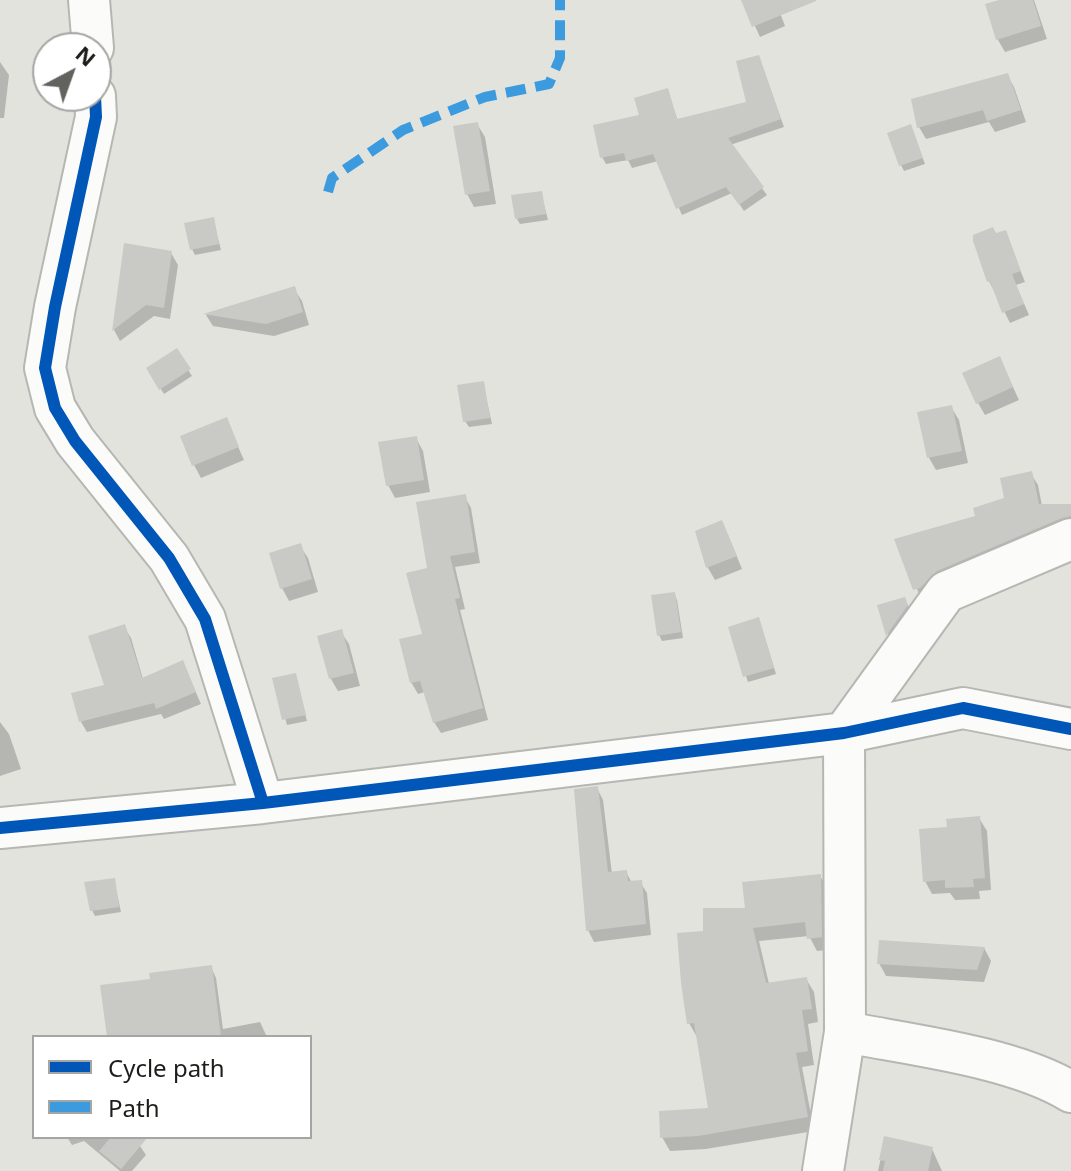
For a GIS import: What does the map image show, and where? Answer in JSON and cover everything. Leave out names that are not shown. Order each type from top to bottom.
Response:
[{"type":"street","points":[[89,0],[92,32]]},
{"type":"street","points":[[96,112],[45,368],[55,408],[75,441],[169,558],[205,619],[263,803]]},
{"type":"street","points":[[823,1171],[845,1032],[844,733],[946,592],[1071,539]]},
{"type":"street","points":[[0,828],[263,803],[844,733],[963,708],[1071,729]]},
{"type":"street","points":[[845,1032],[983,1059],[1054,1081],[1071,1092]]},
{"type":"building","points":[[741,0],[816,0],[816,1],[752,27]]},
{"type":"building","points":[[999,0],[1033,0],[1041,26],[996,40],[985,4]]},
{"type":"building","points":[[759,55],[781,119],[728,138],[764,187],[739,205],[726,187],[676,209],[653,154],[626,161],[624,153],[600,158],[593,125],[639,115],[634,98],[668,88],[677,119],[746,102],[736,61]]},
{"type":"building","points":[[1008,73],[1021,110],[987,121],[983,110],[917,128],[911,99]]},
{"type":"building","points":[[478,122],[490,191],[465,195],[453,126]]},
{"type":"building","points":[[911,124],[923,158],[899,166],[887,133]]},
{"type":"building","points":[[542,191],[546,214],[515,219],[511,195]]},
{"type":"building","points":[[214,217],[219,244],[190,250],[184,223]]},
{"type":"building","points":[[993,227],[996,233],[1006,230],[1021,271],[1012,274],[1024,304],[1002,313],[973,241],[973,235]]},
{"type":"building","points":[[124,243],[172,251],[164,308],[146,305],[112,331]]},
{"type":"building","points":[[295,286],[303,312],[266,324],[203,314]]},
{"type":"building","points":[[177,348],[191,369],[159,390],[146,368]]},
{"type":"building","points":[[1000,356],[1013,387],[976,404],[962,373]]},
{"type":"building","points":[[484,381],[490,418],[463,422],[457,385]]},
{"type":"building","points":[[952,405],[962,451],[927,458],[917,412]]},
{"type":"building","points":[[227,417],[239,447],[192,466],[180,436]]},
{"type":"building","points":[[417,436],[424,480],[386,486],[378,442]]},
{"type":"building","points":[[1032,471],[1039,504],[1071,504],[1071,516],[937,571],[920,588],[913,590],[894,539],[975,516],[973,508],[1004,498],[1000,478]]},
{"type":"building","points":[[466,494],[475,552],[450,556],[460,598],[455,599],[483,708],[433,723],[420,681],[410,683],[399,639],[422,634],[406,573],[427,568],[416,502]]},
{"type":"building","points":[[722,520],[737,556],[706,568],[695,531]]},
{"type":"building","points":[[301,543],[312,579],[280,589],[269,553]]},
{"type":"building","points":[[675,592],[681,632],[657,636],[651,595]]},
{"type":"building","points":[[905,597],[908,605],[886,636],[877,605]]},
{"type":"building","points":[[759,617],[774,668],[743,677],[728,627]]},
{"type":"building","points":[[125,624],[142,678],[183,660],[196,692],[156,709],[154,703],[79,722],[71,693],[104,685],[88,636]]},
{"type":"building","points":[[342,629],[354,673],[329,679],[317,636]]},
{"type":"building","points":[[296,673],[306,715],[282,720],[272,678]]},
{"type":"building","points":[[598,786],[608,872],[627,870],[628,881],[642,880],[646,924],[586,931],[574,789]]},
{"type":"building","points":[[980,816],[985,878],[973,879],[974,887],[945,888],[945,880],[923,882],[919,829],[947,827],[946,819]]},
{"type":"building","points":[[821,874],[822,937],[807,939],[805,922],[753,928],[766,983],[807,977],[812,1009],[802,1010],[808,1051],[796,1053],[808,1117],[698,1136],[660,1138],[659,1111],[708,1108],[694,1023],[687,1024],[677,933],[703,931],[703,908],[745,908],[742,882]]},
{"type":"building","points":[[115,878],[119,907],[90,911],[84,882]]},
{"type":"building","points":[[879,940],[985,947],[977,970],[877,964]]},
{"type":"building","points":[[212,965],[221,1035],[107,1035],[100,985],[150,979],[149,973]]},
{"type":"building","points":[[884,1136],[933,1147],[928,1171],[883,1171],[885,1161],[879,1160]]},
{"type":"building","points":[[109,1139],[146,1139],[121,1169],[99,1151]]},
{"type":"marked path","points":[[328,192],[332,178],[403,130],[485,97],[549,84],[560,58],[560,0]]},
{"type":"cycle path","points":[[96,112],[45,368],[55,408],[75,441],[169,558],[205,619],[263,803]]},
{"type":"cycle path","points":[[0,828],[263,803],[844,733],[963,708],[1071,729]]}]
